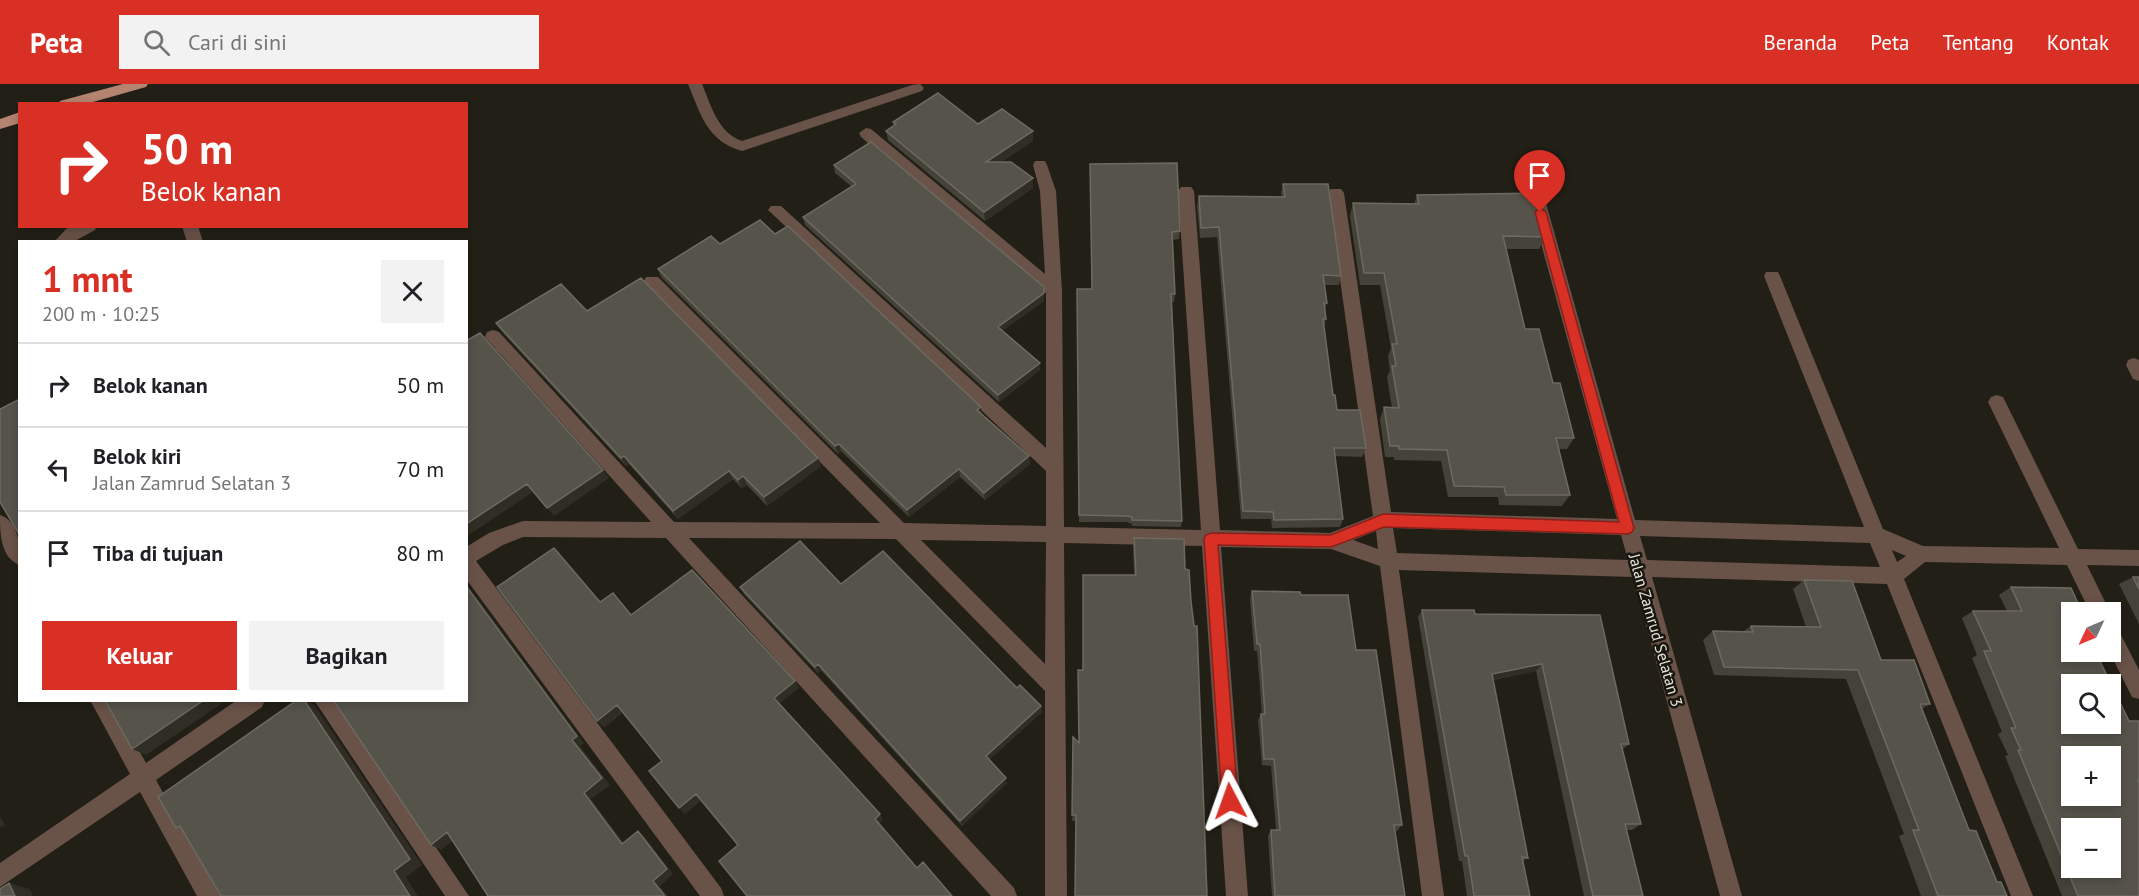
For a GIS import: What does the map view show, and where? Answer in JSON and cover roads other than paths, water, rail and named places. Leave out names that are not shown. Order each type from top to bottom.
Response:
[{"type":"main road","points":[[73,102],[141,84]]},
{"type":"main road","points":[[0,124],[18,118]]},
{"type":"street","points":[[695,84],[715,128],[727,142],[742,146],[917,88]]},
{"type":"street","points":[[866,133],[1054,291]]},
{"type":"street","points":[[1040,165],[1048,191],[1054,291],[1056,896]]},
{"type":"street","name":"Jalan Zamrud Selatan 3","points":[[1534,189],[1731,896]]},
{"type":"street","points":[[1186,191],[1237,896]]},
{"type":"street","points":[[1336,193],[1389,561],[1433,896]]},
{"type":"street","points":[[776,210],[1055,468]]},
{"type":"street","points":[[64,240],[72,233],[85,228]]},
{"type":"street","points":[[1772,276],[2022,896]]},
{"type":"street","points":[[652,281],[1054,686]]},
{"type":"street","points":[[493,337],[1006,896]]},
{"type":"street","points":[[1996,402],[2095,602]]},
{"type":"street","points":[[1331,541],[1383,520],[1877,535],[1922,554],[2139,558]]},
{"type":"street","points":[[0,523],[18,554]]},
{"type":"street","points":[[468,556],[496,539],[523,529],[900,531],[1331,541],[1389,561],[1893,576],[1922,554]]},
{"type":"street","points":[[468,566],[713,896]]},
{"type":"street","points":[[2121,655],[2139,690]]},
{"type":"street","points":[[101,702],[209,896]]},
{"type":"street","points":[[0,876],[252,702]]},
{"type":"street","points":[[325,702],[458,896]]}]
